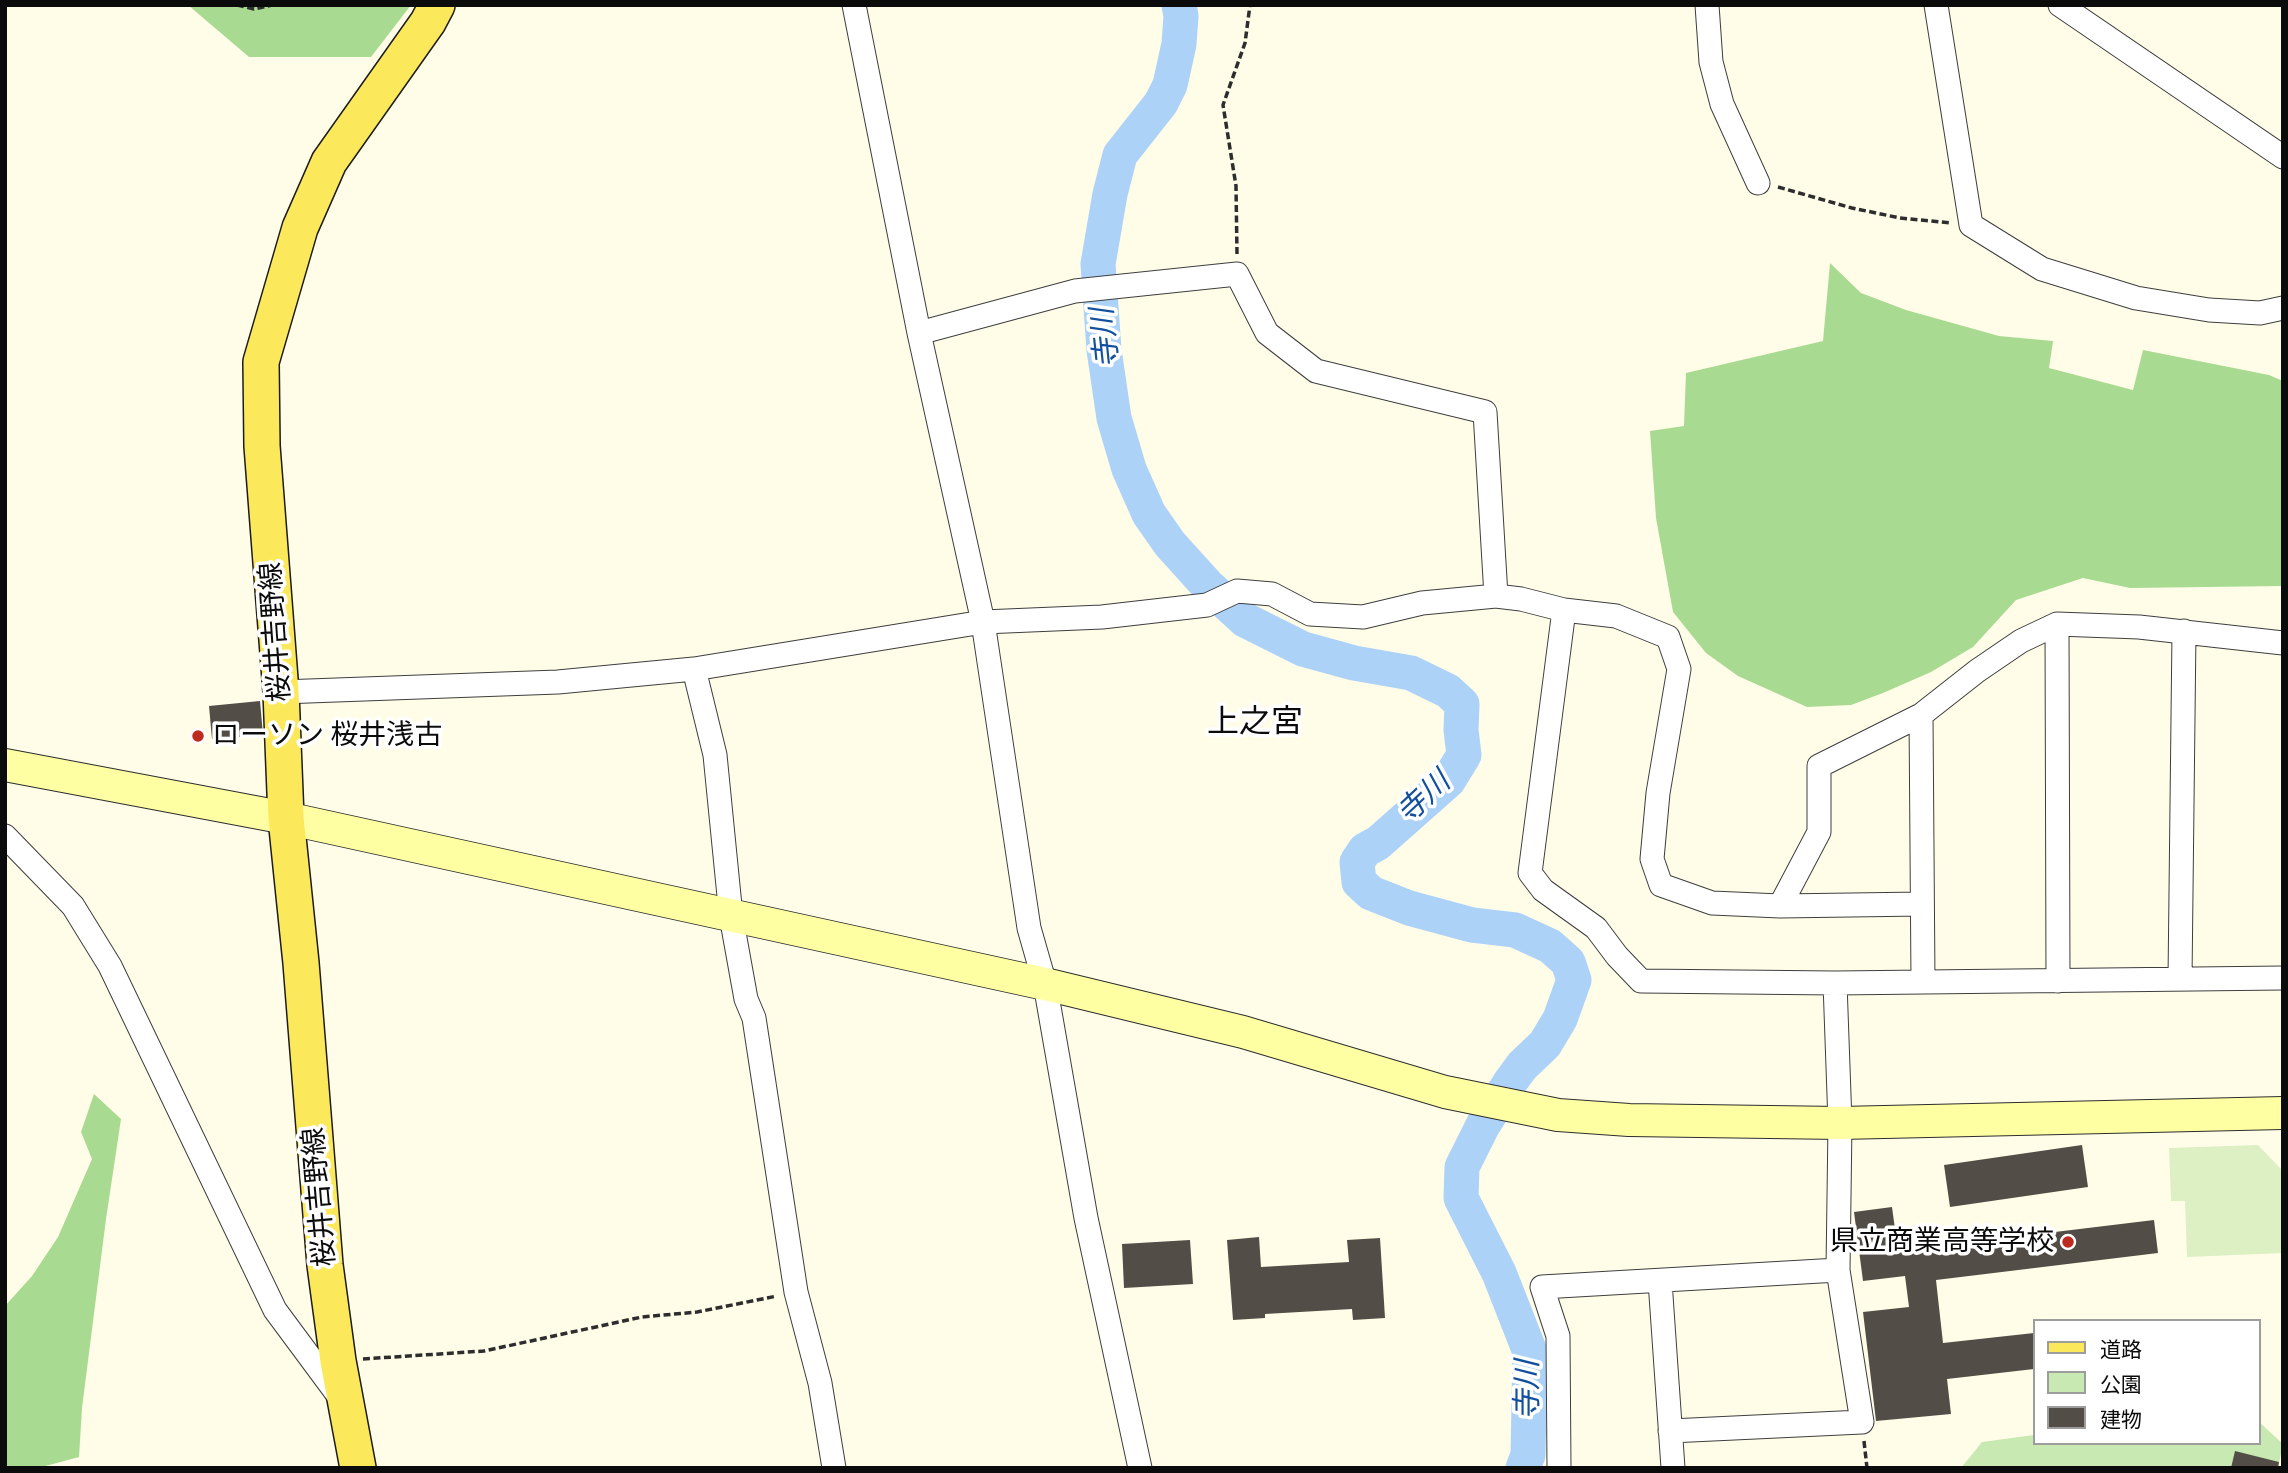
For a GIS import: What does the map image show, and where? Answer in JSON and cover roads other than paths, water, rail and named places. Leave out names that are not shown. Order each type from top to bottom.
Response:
[{"type":"main road","name":"桜井吉野線","points":[[358,1468],[338,1361],[325,1265],[301,963],[286,818],[281,692],[262,446],[261,362],[300,228],[329,162],[428,22],[437,5]]},
{"type":"street","points":[[853,5],[919,333],[983,622],[1029,928],[1045,984],[1086,1218],[1140,1468]]},
{"type":"street","points":[[1707,5],[1711,62],[1722,104],[1758,183]]},
{"type":"street","points":[[1936,5],[1971,225],[2042,269],[2136,298],[2209,310],[2260,313],[2283,308]]},
{"type":"street","points":[[2060,5],[2283,157]]},
{"type":"street","points":[[919,333],[1075,291],[1237,274],[1267,333],[1316,371],[1485,412],[1496,596]]},
{"type":"street","points":[[281,692],[558,682],[694,669],[983,622],[1102,617],[1208,605],[1237,591],[1272,594],[1310,614],[1363,617],[1422,603],[1496,596],[1564,610],[1616,616],[1668,637],[1679,669],[1658,793],[1652,859],[1661,885],[1712,903],[1780,906],[1922,904]]},
{"type":"street","points":[[1564,610],[1530,873],[1543,890],[1596,928],[1617,956],[1642,981],[1835,983],[2283,978]]},
{"type":"street","points":[[1780,906],[1819,832],[1819,766],[1921,715],[2021,641],[2057,624],[2139,627],[2283,643]]},
{"type":"street","points":[[2057,624],[2058,981]]},
{"type":"street","points":[[2180,979],[2184,631]]},
{"type":"street","points":[[694,669],[715,755],[731,916],[746,999],[754,1018],[796,1292],[820,1383],[834,1468]]},
{"type":"street","points":[[1921,715],[1923,982]]},
{"type":"street","points":[[5,765],[286,818],[1045,984],[1243,1032],[1445,1092],[1558,1115],[1629,1120],[1840,1123],[2283,1113]]},
{"type":"street","points":[[5,836],[73,906],[110,967],[275,1310],[348,1407]]},
{"type":"street","points":[[1670,1431],[1862,1422],[1838,1270],[1840,1123],[1835,983]]},
{"type":"street","points":[[1559,1468],[1558,1336],[1542,1287],[1838,1270]]},
{"type":"street","points":[[1660,1281],[1673,1468]]},
{"type":"waterway","name":"寺川","points":[[1179,5],[1179,44],[1170,85],[1161,103],[1120,155],[1098,264],[1104,350],[1114,418],[1129,469],[1149,514],[1170,544],[1208,586],[1245,620],[1303,649],[1354,663],[1411,673],[1448,691],[1462,704],[1464,755],[1448,781],[1378,843],[1365,850],[1357,862],[1359,882],[1371,893],[1409,908],[1472,925],[1515,930],[1550,946],[1568,962],[1574,980],[1560,1019],[1545,1044],[1511,1081],[1483,1125],[1462,1167],[1461,1198],[1499,1273],[1530,1352],[1528,1455],[1523,1468]]},
{"type":"place","name":"ローソン 桜井浅古","points":[[198,736]]},
{"type":"place","name":"県立商業高等学校","points":[[2068,1242]]},
{"type":"district","name":"上之宮","points":[[1255,723]]}]
